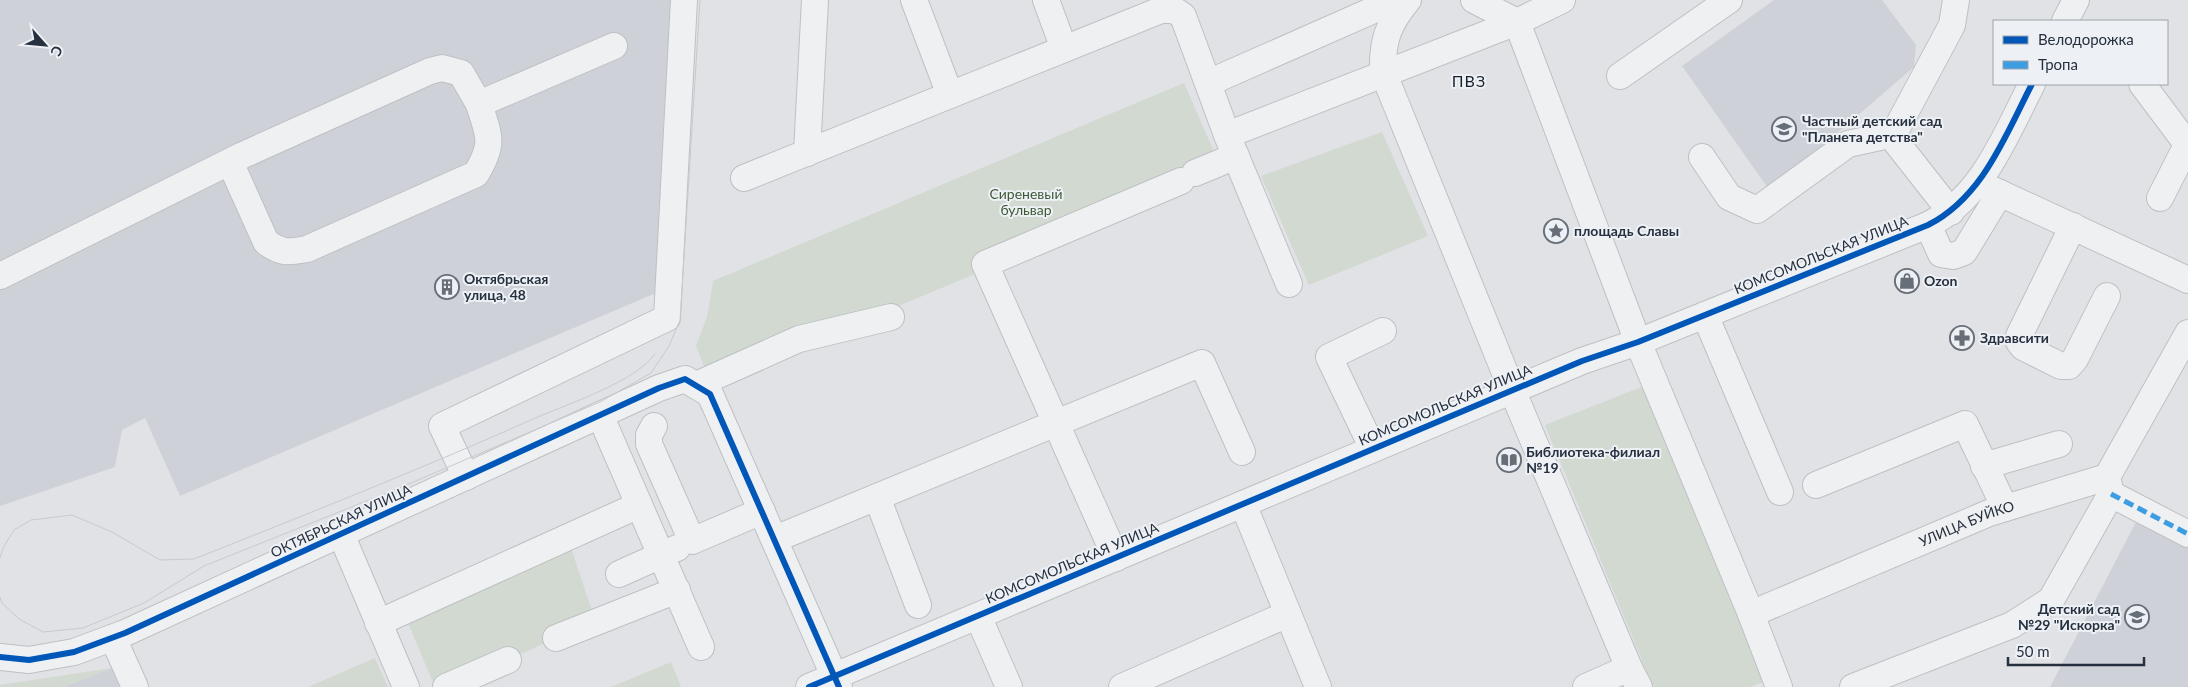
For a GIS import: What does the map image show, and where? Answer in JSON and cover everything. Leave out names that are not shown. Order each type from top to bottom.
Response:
[{"type":"street","points":[[466,477],[442,426],[667,318],[684,0]]},
{"type":"street","points":[[807,152],[815,0]]},
{"type":"street","points":[[914,0],[950,95]]},
{"type":"street","points":[[1046,0],[1064,49]]},
{"type":"street","points":[[1208,83],[1396,0]]},
{"type":"street","points":[[1408,0],[1398,12],[1386,36],[1382,52],[1383,72],[1512,390],[1634,678],[1586,687]]},
{"type":"street","points":[[1474,0],[1517,22],[1638,342],[1751,614],[1779,687]]},
{"type":"street","points":[[1116,558],[985,264],[1188,177],[1232,145],[1383,72],[1517,22],[1562,0]]},
{"type":"street","points":[[1620,76],[1729,0]]},
{"type":"street","points":[[1702,157],[1729,197],[1757,210],[1848,144],[1889,133],[1903,119],[1952,25],[1956,0]]},
{"type":"street","points":[[2066,20],[2076,0]]},
{"type":"street","points":[[744,178],[1161,10],[1174,10],[1183,16],[1232,145],[1289,284]]},
{"type":"street","points":[[479,104],[614,46]]},
{"type":"street","points":[[0,276],[230,162],[430,71],[442,68],[460,73],[479,104],[490,138],[487,156],[476,174],[307,249],[288,252],[276,250],[266,242],[230,162]]},
{"type":"street","name":"КОМСОМОЛЬСКАЯ УЛИЦА","points":[[809,687],[837,682],[978,616],[1582,361],[1638,342],[1928,225],[1989,188],[2032,85]]},
{"type":"street","points":[[2143,85],[2188,143],[2160,198]]},
{"type":"street","points":[[1889,133],[1951,212]]},
{"type":"street","points":[[1928,225],[1942,254],[1953,256],[1964,252],[1989,188],[2188,280]]},
{"type":"street","points":[[2073,226],[2019,336],[2019,342],[2023,347],[2061,366],[2069,366],[2075,359],[2107,296]]},
{"type":"street","points":[[1706,315],[1780,492]]},
{"type":"street","name":"ОКТЯБРЬСКАЯ УЛИЦА","points":[[0,657],[29,660],[74,652],[113,638],[659,388],[691,382],[799,339],[891,317]]},
{"type":"street","points":[[1373,449],[1329,357],[1383,331]]},
{"type":"street","points":[[1853,687],[2012,625],[2051,600],[2188,333]]},
{"type":"street","points":[[774,539],[1202,364],[1242,452]]},
{"type":"street","points":[[691,382],[710,394],[837,682]]},
{"type":"street","points":[[600,415],[702,647]]},
{"type":"street","points":[[1816,485],[1965,424],[2005,508]]},
{"type":"street","points":[[654,426],[649,435],[649,444],[692,542]]},
{"type":"street","points":[[1984,466],[2059,444]]},
{"type":"street","points":[[2109,485],[2188,534]]},
{"type":"street","name":"УЛИЦА БУЙКО","points":[[1751,614],[1989,513],[2109,485]]},
{"type":"street","points":[[877,496],[918,605]]},
{"type":"street","points":[[1243,504],[1318,687]]},
{"type":"street","points":[[378,622],[640,506]]},
{"type":"street","points":[[619,574],[762,511]]},
{"type":"street","points":[[341,534],[406,687]]},
{"type":"street","points":[[556,638],[677,590]]},
{"type":"street","points":[[1122,687],[1288,614]]},
{"type":"street","points":[[978,616],[1009,687]]},
{"type":"street","points":[[113,638],[135,687]]},
{"type":"street","points":[[446,687],[508,660]]},
{"type":"shaded area","points":[[0,0],[684,0],[681,99],[665,99],[661,174],[665,253],[663,290],[180,496],[145,418],[122,430],[115,467],[0,506]]},
{"type":"shaded area","name":"Частный детский сад \"Планета детства\"","points":[[1774,0],[1882,0],[1916,45],[1914,67],[1770,191],[1682,66]]},
{"type":"shaded area","name":"Детский сад №29 \"Искорка\"","points":[[2137,520],[2188,547],[2188,687],[2050,687]]},
{"type":"shaded area","points":[[112,668],[120,687],[63,687]]},
{"type":"green space","name":"Сиреневый бульвар","points":[[1184,83],[1222,170],[761,364],[708,376],[696,346],[707,317],[713,281]]},
{"type":"green space","points":[[1382,132],[1428,236],[1309,285],[1261,176]]},
{"type":"green space","points":[[1649,384],[1776,677],[1750,687],[1653,687],[1545,425]]},
{"type":"green space","points":[[568,539],[595,620],[449,687],[435,687],[403,611]]},
{"type":"green space","points":[[375,658],[388,687],[308,687]]},
{"type":"green space","points":[[671,662],[681,687],[611,687]]},
{"type":"green space","points":[[112,668],[63,687],[0,687],[0,685]]},
{"type":"tram line","points":[[0,597],[2,603],[19,619],[43,632],[83,628],[144,603],[204,566],[404,486],[600,402],[651,373],[669,346],[680,320],[700,0]]},
{"type":"tram line","points":[[0,558],[3,548],[14,530],[31,520],[72,515],[112,532],[160,560],[194,559],[411,472],[585,398],[633,373],[646,364],[655,354]]},
{"type":"marked path","points":[[2111,494],[2188,534]]},
{"type":"cycle path","points":[[809,687],[1582,361],[1638,342],[1928,225],[1947,213],[1978,182],[2002,144],[2032,85]]},
{"type":"cycle path","points":[[0,657],[29,660],[74,652],[125,633],[659,388],[685,379],[710,394],[839,687]]},
{"type":"place","name":"Частный детский сад \"Планета детства\"","points":[[1784,129]]},
{"type":"place","name":"площадь Славы","points":[[1556,231]]},
{"type":"place","name":"Ozon","points":[[1907,281]]},
{"type":"place","name":"Октябрьская улица, 48","points":[[447,287]]},
{"type":"place","name":"Здравсити","points":[[1962,338]]},
{"type":"place","name":"Библиотека-филиал №19","points":[[1509,460]]},
{"type":"place","name":"Детский сад №29 \"Искорка\"","points":[[2137,617]]},
{"type":"district","name":"ПВЗ","points":[[1469,81]]}]
